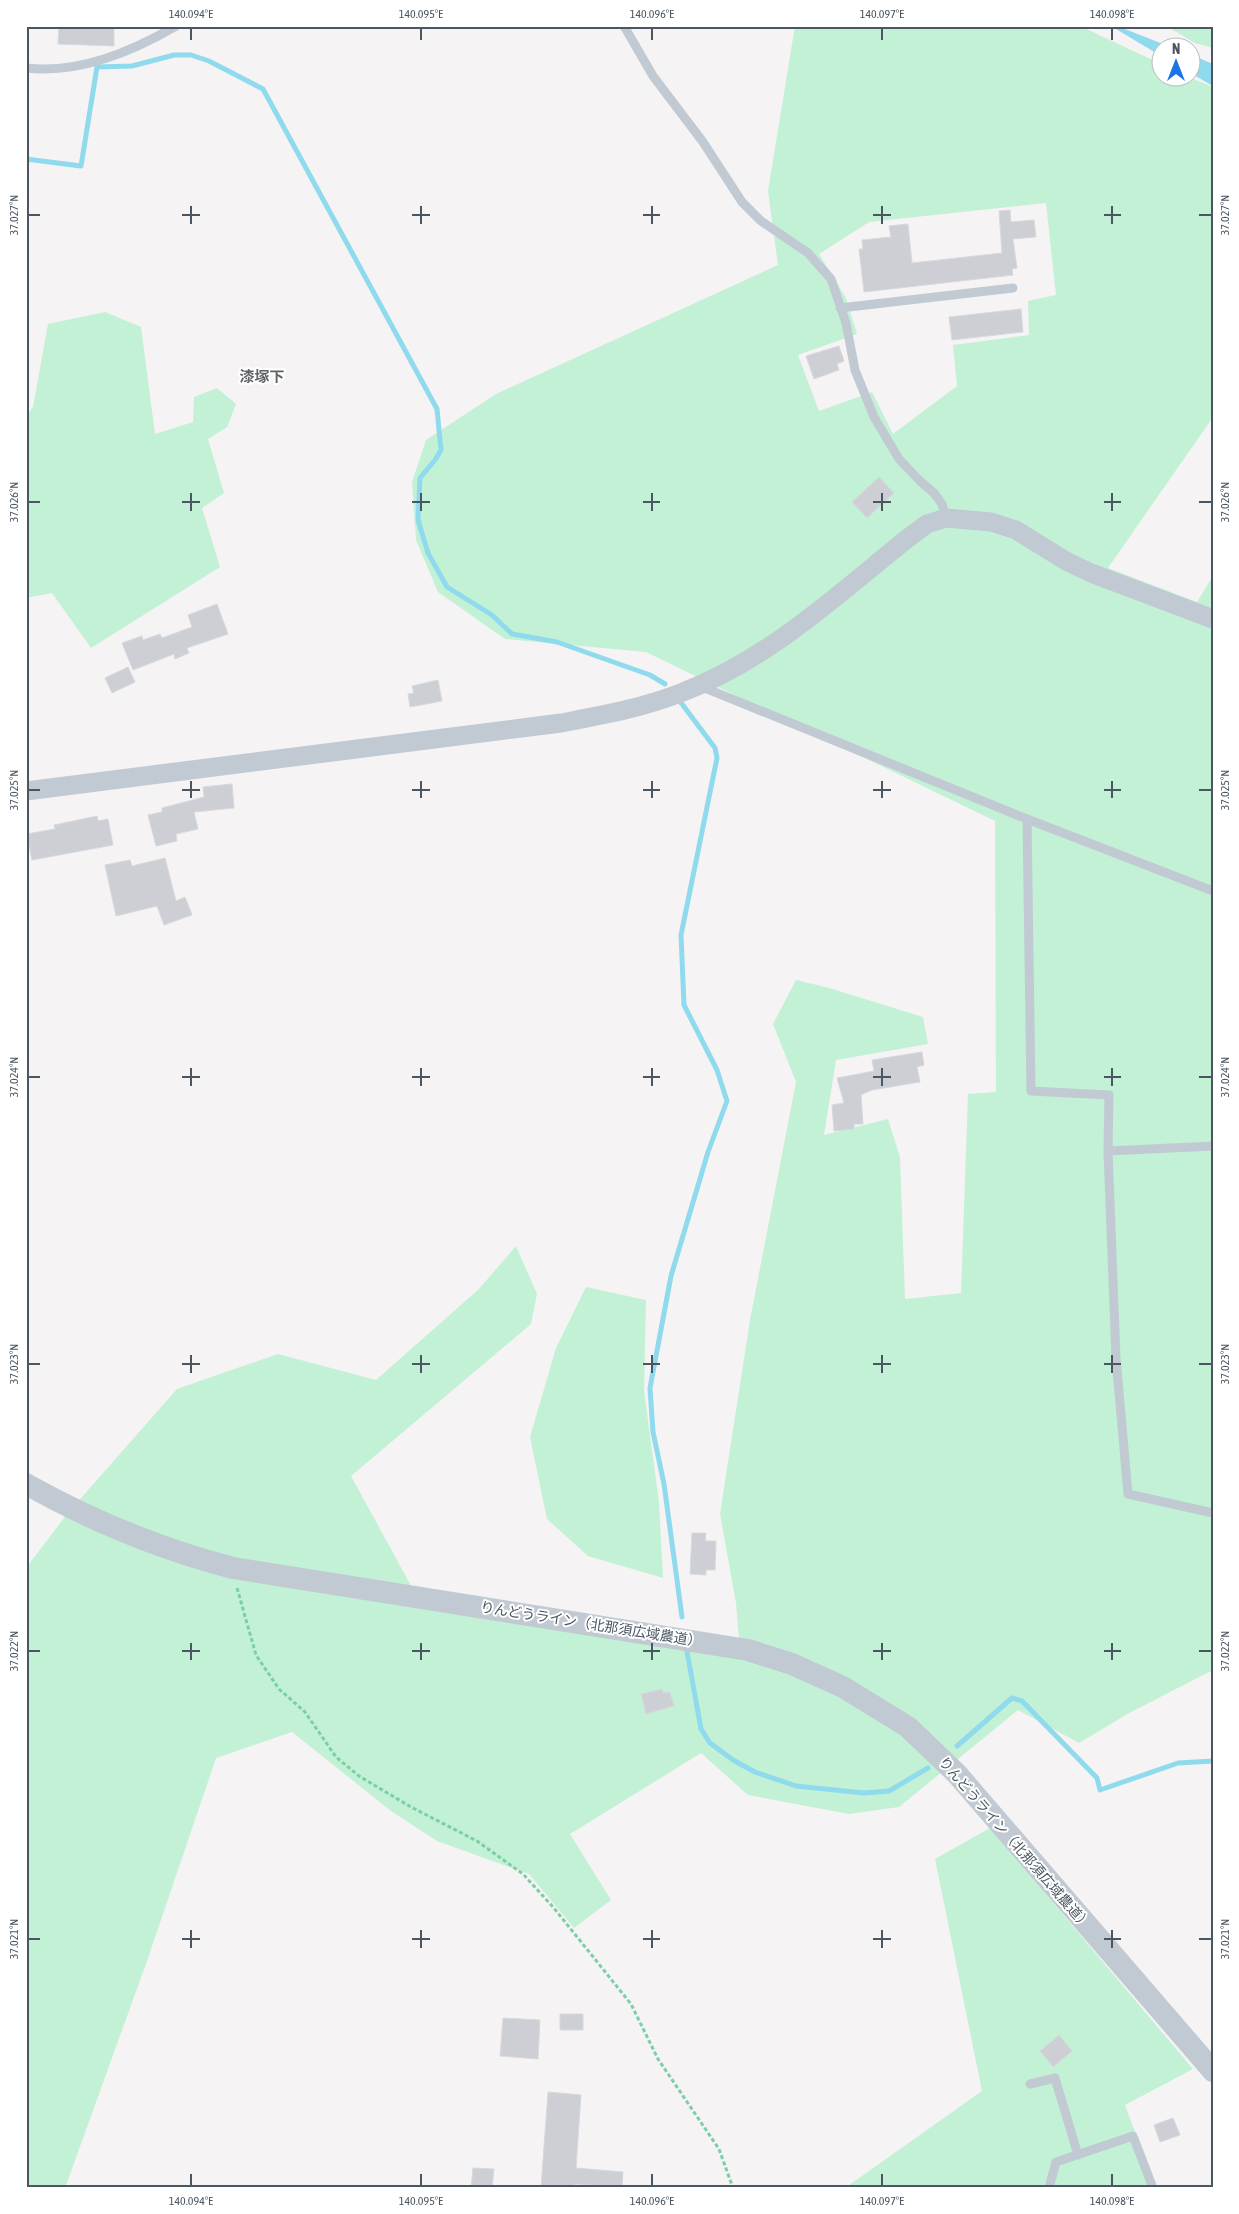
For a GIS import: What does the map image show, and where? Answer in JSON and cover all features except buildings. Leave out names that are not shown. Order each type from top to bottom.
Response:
[{"type":"street","points":[[26,791],[561,723],[648,704],[698,685],[775,644],[927,524],[946,518],[991,522],[1016,530],[1091,573],[1213,619]]},
{"type":"street","name":"りんどうライン（北那須広域農道）","points":[[26,1484],[91,1519],[118,1530],[189,1556],[233,1568],[748,1650],[792,1664],[843,1687],[908,1727],[957,1774],[1213,2071]]},
{"type":"lane","points":[[26,68],[44,70],[92,62],[126,52],[176,26]]},
{"type":"lane","points":[[624,26],[653,76],[703,142],[742,202],[761,221],[808,253],[831,279],[855,370],[874,417],[899,459],[934,493],[942,504],[946,518]]},
{"type":"lane","points":[[840,308],[1014,288]]},
{"type":"lane","points":[[698,685],[1027,819],[1213,891]]},
{"type":"lane","points":[[1027,819],[1031,1091],[1109,1095],[1108,1151],[1116,1358],[1128,1494],[1213,1513]]},
{"type":"lane","points":[[1108,1151],[1213,1146]]},
{"type":"lane","points":[[1030,2084],[1055,2078],[1078,2154]]},
{"type":"lane","points":[[1049,2188],[1056,2162],[1133,2136],[1152,2188]]},
{"type":"path","points":[[233,1568],[242,1611],[256,1655],[279,1689],[305,1712],[336,1757],[358,1776],[411,1807],[477,1841],[523,1874],[554,1908],[631,2004],[658,2060],[719,2149],[733,2188]]},
{"type":"green space","points":[[795,26],[1080,26],[1152,60],[1152,88],[1202,88],[1202,82],[1213,87],[1213,417],[1108,568],[1197,602],[1213,576],[1213,1670],[1131,1712],[1079,1743],[1018,1710],[899,1807],[849,1814],[748,1795],[701,1753],[570,1834],[611,1900],[574,1928],[529,1874],[437,1841],[391,1811],[292,1732],[216,1758],[147,1961],[65,2188],[26,2188],[26,1568],[67,1514],[177,1389],[278,1354],[376,1380],[479,1289],[516,1246],[537,1294],[531,1324],[351,1476],[421,1604],[739,1639],[736,1603],[720,1514],[750,1320],[796,1082],[773,1024],[796,980],[829,988],[923,1017],[928,1044],[836,1060],[824,1135],[888,1119],[900,1157],[905,1299],[961,1293],[968,1094],[996,1092],[995,821],[646,652],[505,639],[438,592],[416,540],[412,482],[426,440],[496,394],[778,265],[768,191]],"holes":[[[1046,203],[1056,295],[1028,301],[1029,335],[953,345],[957,386],[893,434],[872,392],[819,411],[798,355],[857,334],[846,298],[819,254],[869,222]]]},
{"type":"green space","points":[[1166,26],[1213,26],[1213,48],[1202,45],[1202,38],[1186,38]]},
{"type":"green space","points":[[105,312],[141,327],[155,434],[193,422],[194,397],[217,388],[236,404],[227,427],[208,439],[224,493],[202,508],[220,567],[91,648],[52,593],[26,598],[26,416],[33,407],[48,324]]},
{"type":"green space","points":[[586,1287],[646,1300],[644,1391],[659,1502],[663,1578],[588,1556],[547,1519],[530,1437],[556,1348]]},
{"type":"green space","points":[[990,1828],[1193,2069],[1125,2105],[1156,2188],[845,2188],[982,2091],[935,1859]]},
{"type":"water","points":[[1111,26],[1117,26],[1152,40],[1152,51]]},
{"type":"water","points":[[1202,59],[1213,64],[1213,86],[1202,80]]},
{"type":"waterway","points":[[26,159],[81,166],[97,67],[132,66],[174,55],[191,55],[209,61],[263,89],[437,409],[441,450],[420,478],[418,520],[428,553],[447,587],[492,615],[512,634],[557,642],[650,675],[665,684]]},
{"type":"waterway","points":[[679,700],[715,748],[717,758],[681,935],[684,1005],[717,1070],[727,1101],[708,1152],[671,1276],[650,1388],[653,1432],[664,1484],[682,1617]]},
{"type":"waterway","points":[[686,1646],[701,1729],[710,1743],[733,1760],[755,1772],[796,1786],[864,1793],[889,1791],[928,1768]]},
{"type":"waterway","points":[[957,1746],[1012,1698],[1022,1701],[1097,1778],[1100,1790],[1178,1763],[1213,1761]]},
{"type":"district","name":"漆塚下","points":[[262,376]]}]
